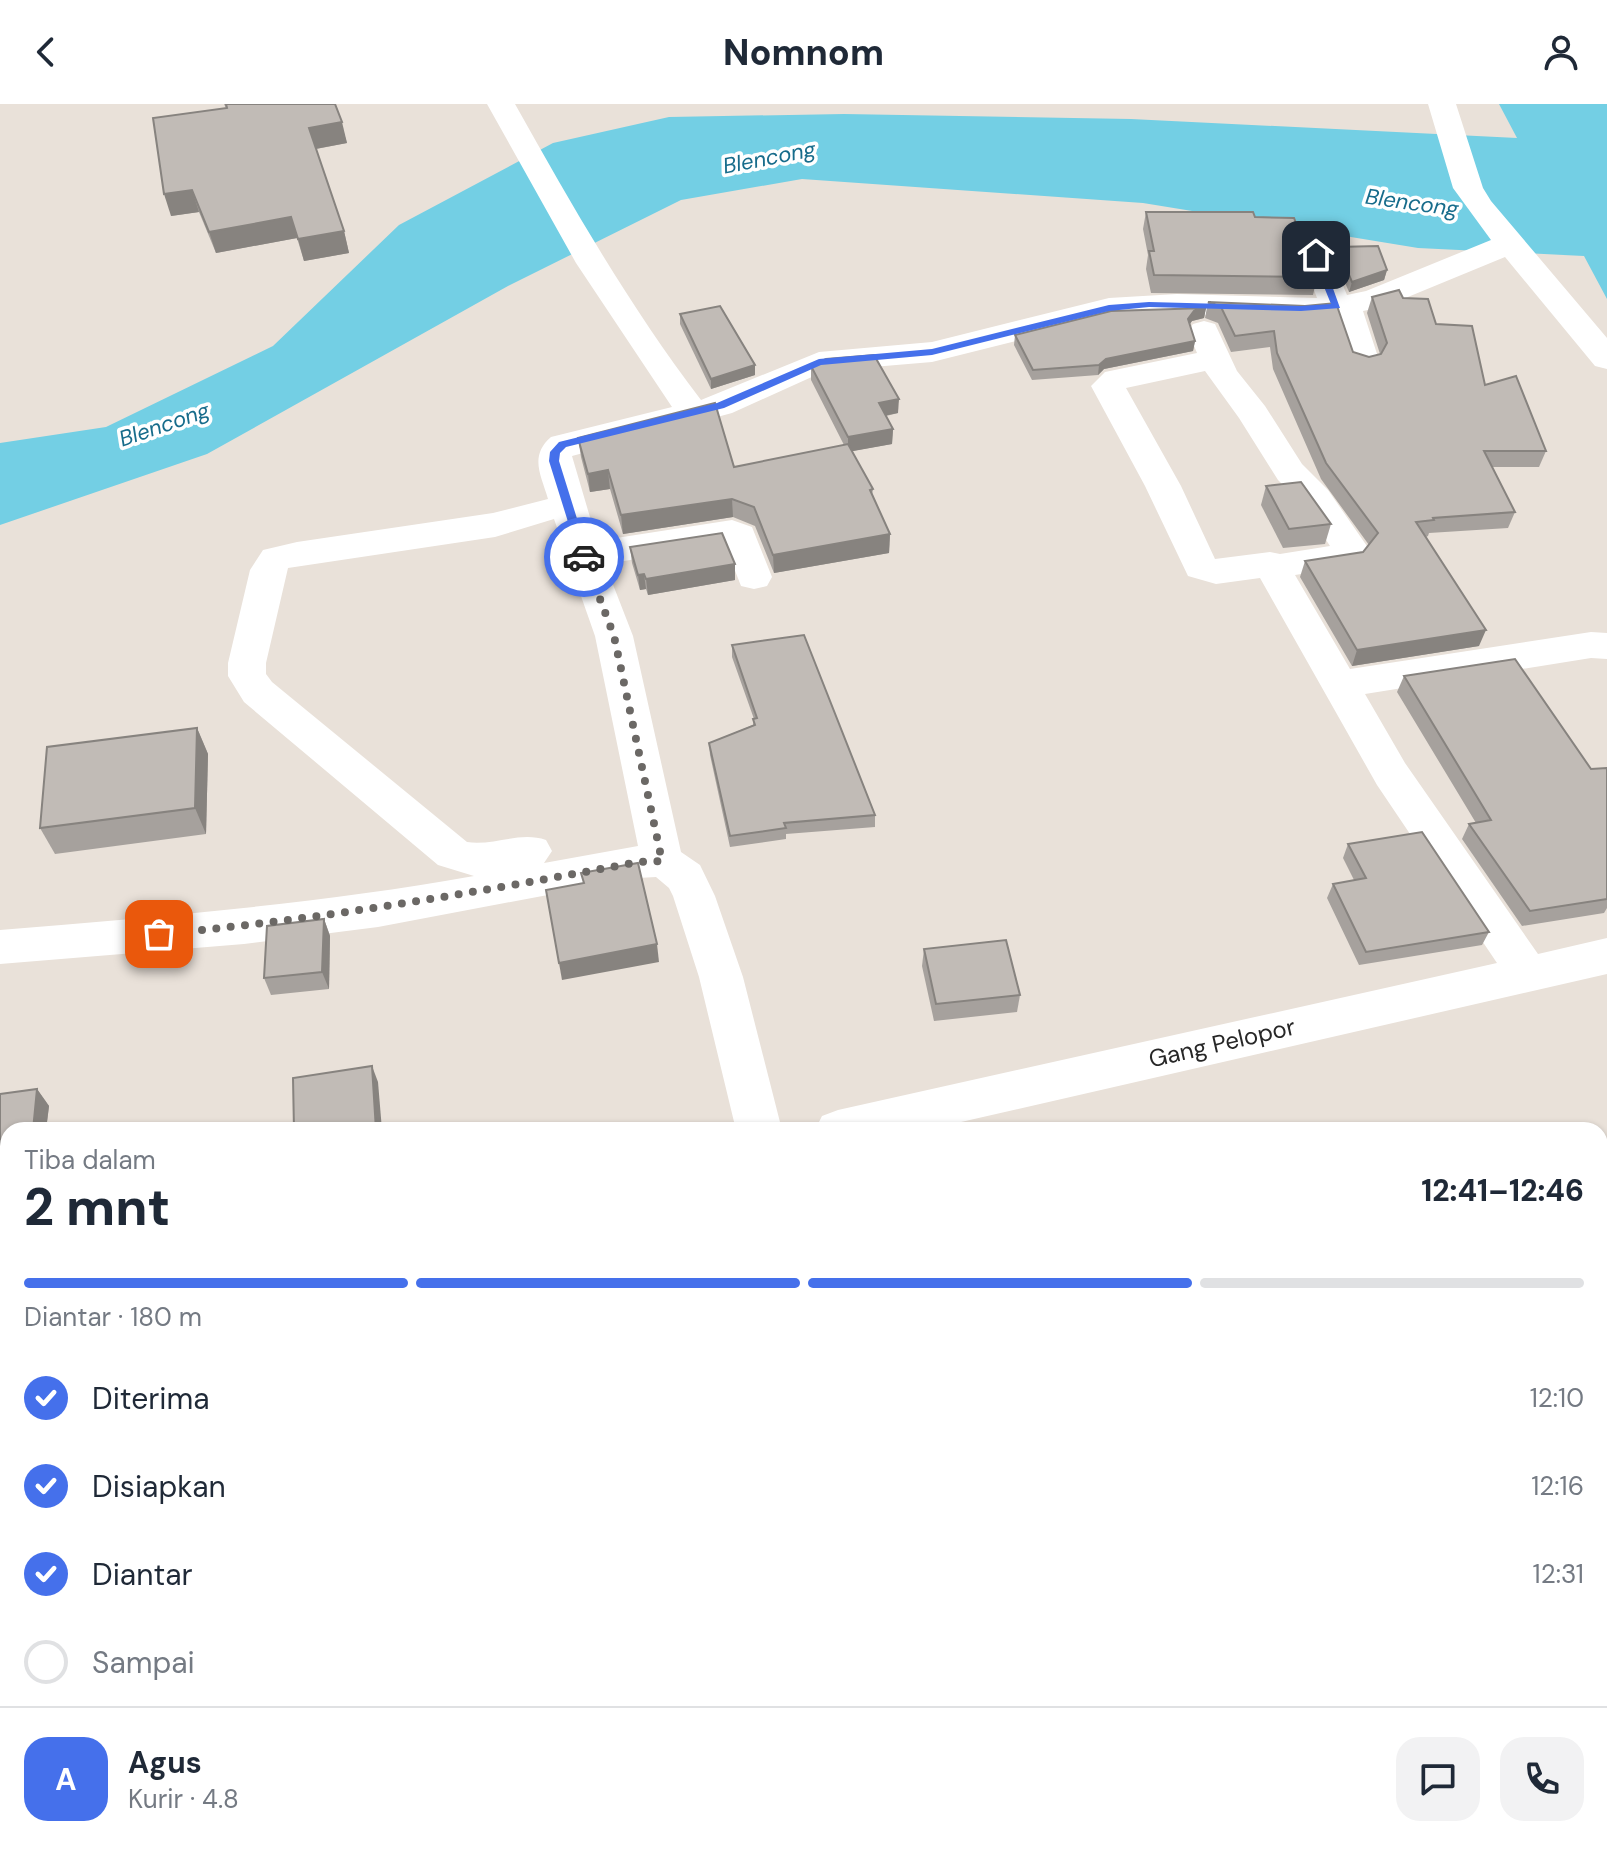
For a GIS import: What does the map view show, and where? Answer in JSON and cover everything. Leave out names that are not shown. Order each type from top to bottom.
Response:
[{"type":"street","points":[[501,104],[586,254],[653,361],[694,414]]},
{"type":"street","points":[[1442,104],[1468,188],[1490,223],[1607,359]]},
{"type":"street","points":[[650,862],[614,636],[583,555],[554,461],[555,452],[578,439],[694,414],[740,398],[819,362],[932,352],[1109,308],[1198,305],[1301,309],[1340,305],[1375,299],[1509,244]]},
{"type":"street","points":[[1316,255],[1363,360]]},
{"type":"street","points":[[1198,305],[1206,340],[1215,359],[1290,472],[1316,498],[1351,549],[1344,556],[1216,572],[1201,567],[1163,486],[1108,386],[1117,379],[1215,359]]},
{"type":"street","points":[[545,510],[495,525],[276,559],[268,570],[247,663],[247,676],[258,692],[453,854],[468,861],[592,841],[615,843],[685,877],[721,977],[757,1122]]},
{"type":"street","points":[[583,555],[732,532],[739,535],[754,577]]},
{"type":"street","points":[[1271,566],[1391,774],[1528,974]]},
{"type":"street","points":[[1340,685],[1430,668],[1591,645],[1607,646]]},
{"type":"street","points":[[0,947],[244,927],[378,910],[650,862]]},
{"type":"street","name":"Gang Pelopor","points":[[873,1122],[1607,956]]},
{"type":"water","name":"Blencong","points":[[1499,104],[1607,104],[1607,299],[1584,256],[1418,248],[1143,203],[802,179],[681,200],[508,286],[207,454],[0,525],[0,443],[106,427],[273,346],[399,225],[553,143],[669,117],[844,114],[1131,119],[1517,138]]},
{"type":"building","points":[[226,104],[335,104],[342,122],[309,128],[344,231],[298,239],[291,217],[209,232],[192,190],[164,194],[153,118],[227,108]]},
{"type":"building","points":[[1146,212],[1253,212],[1255,217],[1294,218],[1317,277],[1154,275],[1149,251],[1154,251]]},
{"type":"building","points":[[1378,246],[1387,270],[1352,282],[1337,247]]},
{"type":"building","points":[[1399,290],[1403,298],[1428,299],[1436,324],[1472,326],[1485,385],[1516,376],[1546,451],[1484,451],[1515,512],[1416,522],[1486,630],[1357,650],[1305,561],[1363,552],[1378,533],[1326,463],[1277,353],[1274,331],[1235,336],[1221,307],[1208,302],[1305,306],[1336,303],[1353,352],[1369,357],[1381,354],[1387,343],[1372,297]]},
{"type":"building","points":[[720,306],[755,365],[711,379],[680,314]]},
{"type":"building","points":[[1206,308],[1194,311],[1188,319],[1195,341],[1106,359],[1099,365],[1033,370],[1015,335],[1111,311]]},
{"type":"building","points":[[874,355],[899,399],[879,403],[893,429],[848,437],[811,366],[826,359]]},
{"type":"building","points":[[715,403],[734,467],[848,444],[873,489],[870,490],[890,534],[773,555],[754,507],[732,499],[621,515],[608,470],[588,474],[578,438]]},
{"type":"building","points":[[1301,482],[1331,524],[1289,529],[1266,486]]},
{"type":"building","points":[[722,533],[735,564],[646,579],[644,574],[638,575],[630,547]]},
{"type":"building","points":[[804,635],[875,815],[784,823],[786,828],[730,836],[709,743],[755,725],[753,719],[757,718],[732,645]]},
{"type":"building","points":[[1515,659],[1591,769],[1607,768],[1607,899],[1530,911],[1469,824],[1491,820],[1404,676]]},
{"type":"building","points":[[197,728],[195,808],[40,828],[47,747]]},
{"type":"building","points":[[1422,832],[1489,932],[1366,952],[1333,884],[1366,878],[1348,844]]},
{"type":"building","points":[[638,863],[657,944],[559,963],[546,890],[584,883],[581,873]]},
{"type":"building","points":[[324,919],[322,972],[264,978],[267,926]]},
{"type":"building","points":[[1006,940],[1020,995],[936,1004],[924,949]]},
{"type":"building","points":[[372,1066],[376,1122],[294,1122],[293,1078]]},
{"type":"building","points":[[37,1089],[34,1122],[0,1122],[0,1094]]},
{"type":"way so far","points":[[159,934],[378,910],[638,862],[662,861],[629,715],[621,663],[584,557]]},
{"type":"route","points":[[584,557],[554,461],[555,452],[563,445],[720,406],[819,362],[932,352],[1109,308],[1149,304],[1301,309],[1336,306],[1316,255]]}]
